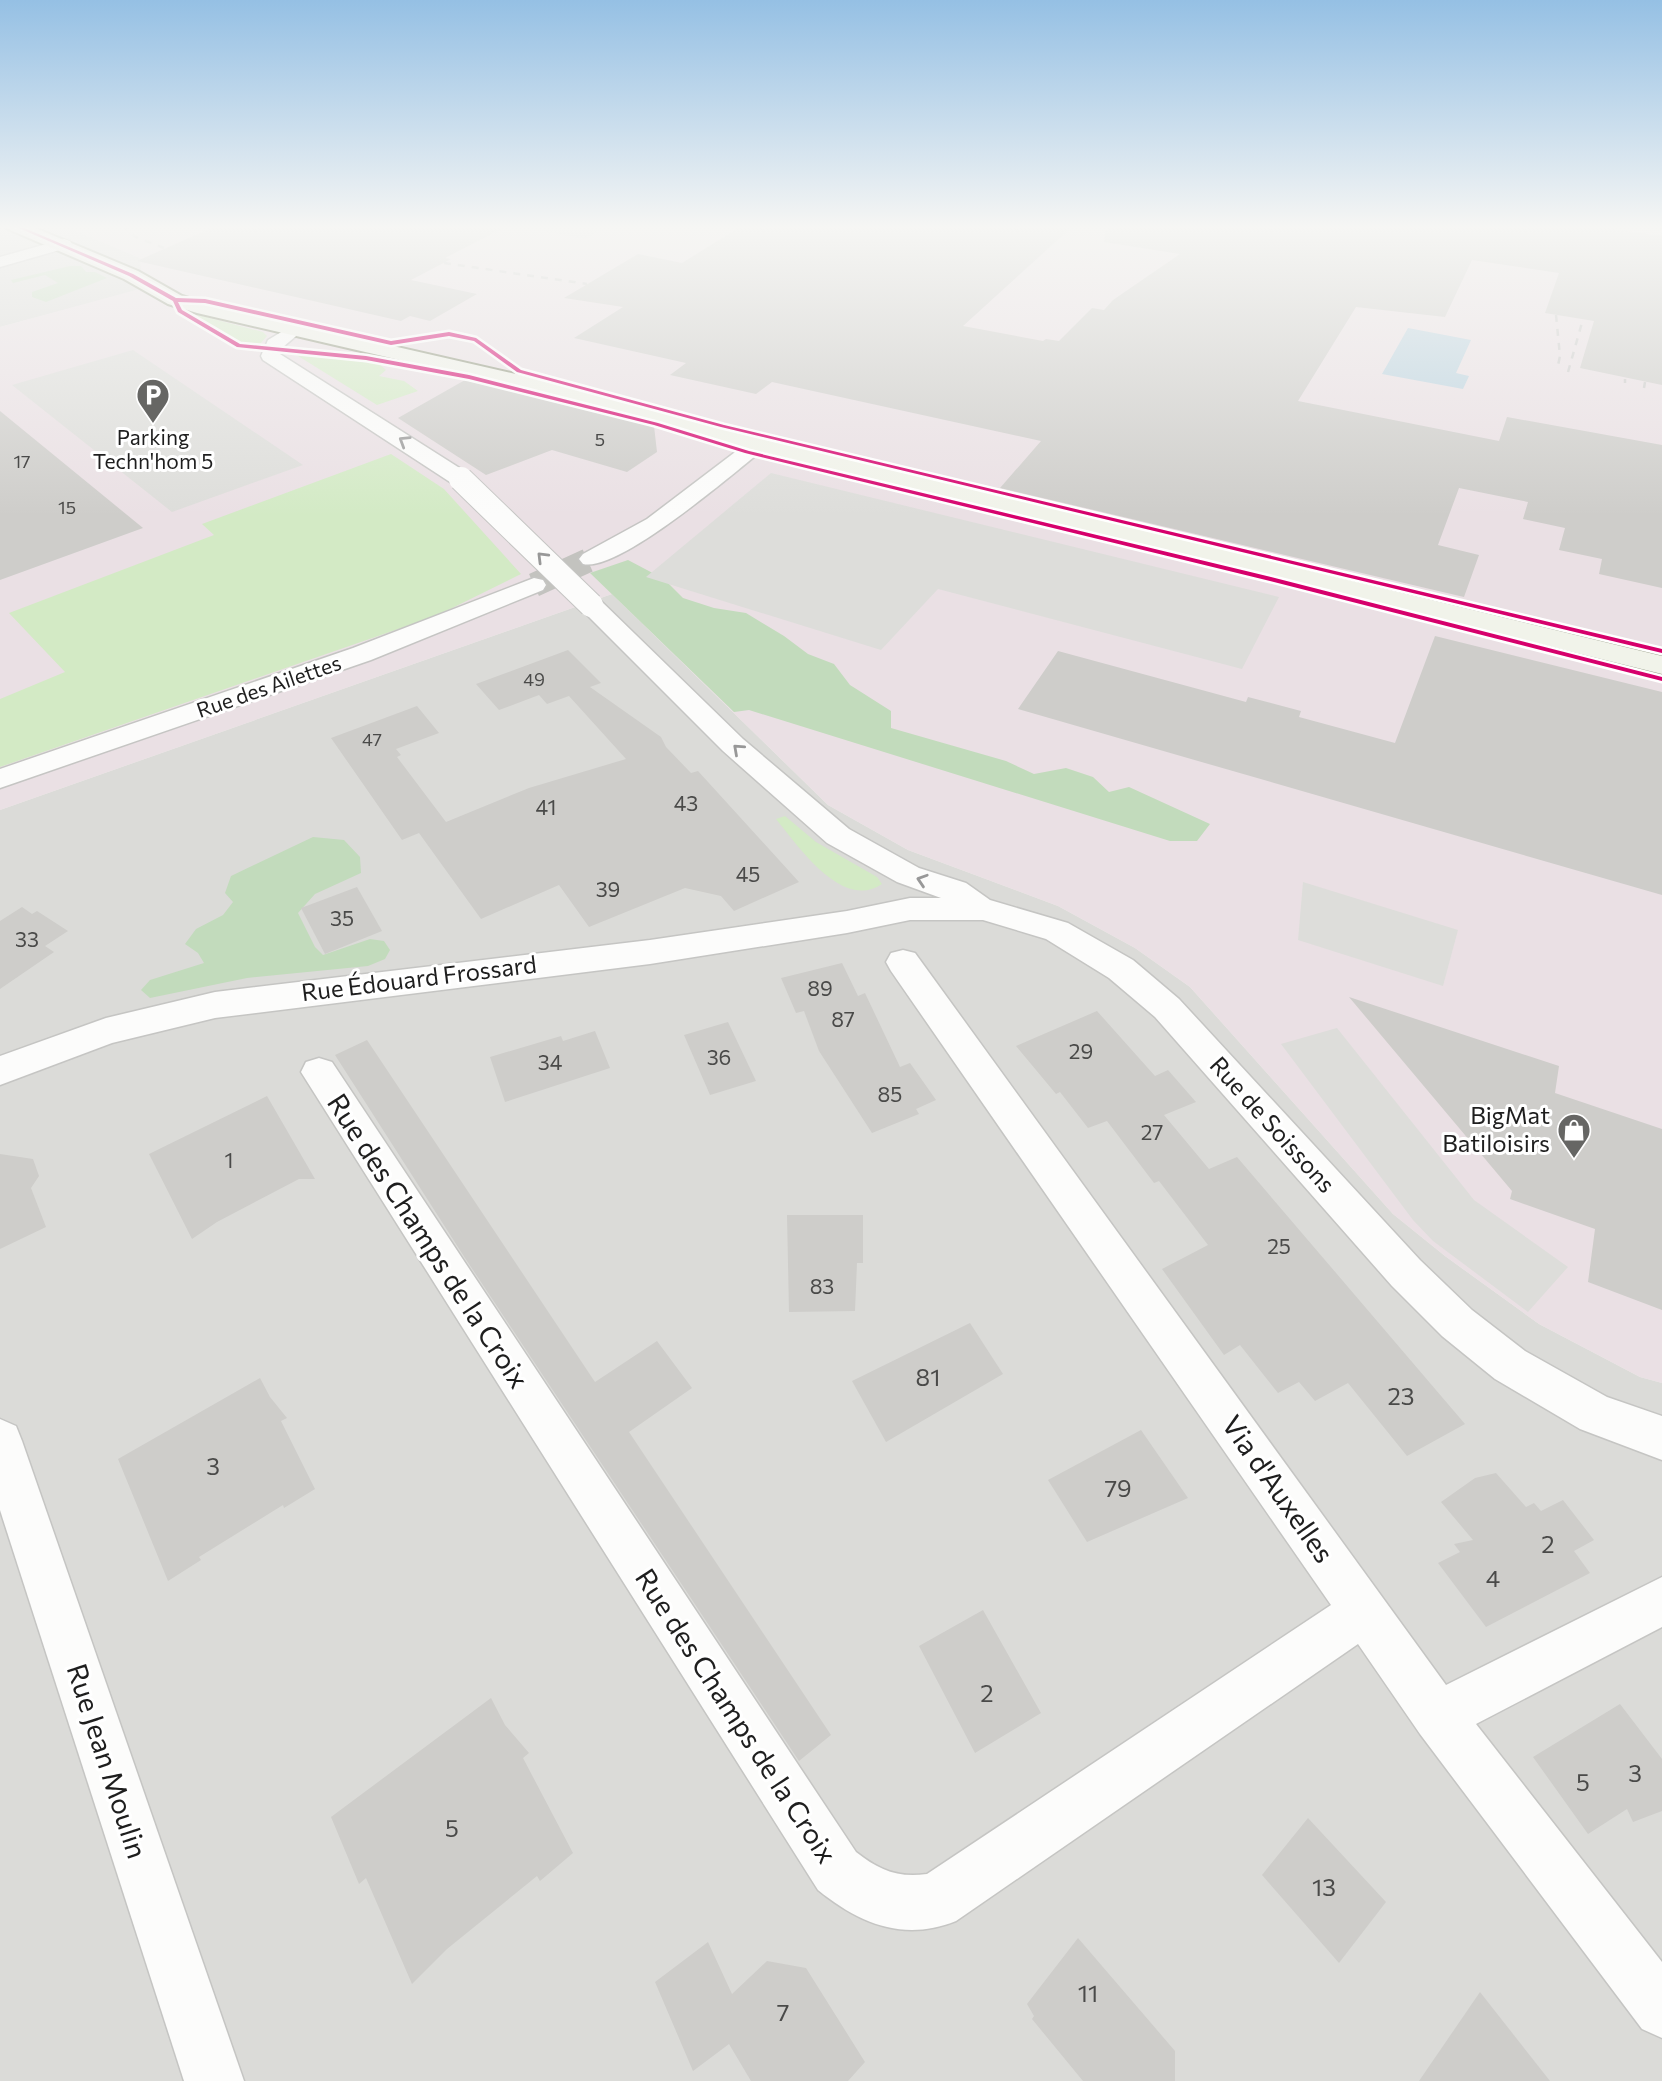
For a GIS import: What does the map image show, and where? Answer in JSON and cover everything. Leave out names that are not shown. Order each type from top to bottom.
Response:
[{"type":"street","points":[[259,322],[520,381],[758,444],[1662,664]]},
{"type":"street","points":[[293,331],[275,344],[270,356],[461,479],[733,745],[838,836],[908,876],[955,891],[983,909]]},
{"type":"street","points":[[591,559],[655,524],[758,444]]},
{"type":"street","name":"Rue des Ailettes","points":[[0,779],[362,654],[534,585]]},
{"type":"street","name":"Rue de Soissons","points":[[847,922],[910,909],[983,909],[1057,931],[1139,982],[1167,1008],[1406,1273],[1457,1323],[1510,1365],[1595,1414],[1662,1437]]},
{"type":"street","name":"Rue Édouard Frossard","points":[[0,1071],[106,1031],[215,1005],[650,952],[847,922]]},
{"type":"street","name":"Via d'Auxelles","points":[[903,962],[1438,1716],[1662,2009]]},
{"type":"street","name":"Rue des Champs de la Croix","points":[[319,1072],[735,1717],[837,1871],[860,1890],[887,1902],[910,1905],[936,1901],[1363,1612]]},
{"type":"street","name":"Rue Jean Moulin","points":[[0,1441],[214,2081]]},
{"type":"street","points":[[1438,1716],[1662,1601]]},
{"type":"shaded area","points":[[0,322],[18,322],[0,327]]},
{"type":"shaded area","points":[[18,322],[1662,322],[1662,1383],[1640,1377],[1539,1324],[1445,1256],[1393,1214],[1190,987],[1135,948],[1058,906],[908,850],[828,805],[612,594],[0,810],[0,327]]},
{"type":"shaded area","name":"Parking Techn'hom 5","points":[[133,350],[303,465],[172,512],[12,385]]},
{"type":"shaded area","points":[[771,473],[1279,597],[1242,669],[938,589],[881,650],[646,577]]},
{"type":"shaded area","points":[[612,594],[828,805],[908,850],[1058,906],[1135,948],[1190,987],[1393,1214],[1445,1256],[1539,1324],[1640,1377],[1662,1383],[1662,2081],[0,2081],[0,810]]},
{"type":"shaded area","points":[[1303,882],[1458,930],[1443,986],[1298,940]]},
{"type":"shaded area","points":[[1337,1028],[1474,1200],[1568,1267],[1528,1312],[1433,1241],[1413,1220],[1281,1044]]},
{"type":"green space","points":[[202,322],[226,322],[263,332],[267,336],[260,344],[240,344]]},
{"type":"green space","points":[[290,351],[377,362],[386,370],[379,376],[404,381],[418,391],[377,405]]},
{"type":"green space","points":[[391,454],[444,489],[521,574],[436,616],[0,767],[0,699],[65,672],[9,613],[214,535],[202,524]]},
{"type":"green space","points":[[628,560],[664,579],[683,598],[714,608],[746,613],[808,654],[834,664],[850,685],[891,711],[891,728],[1006,761],[1034,774],[1066,768],[1093,777],[1109,792],[1129,787],[1210,824],[1197,841],[1170,841],[749,710],[734,712],[590,573]]},
{"type":"green space","points":[[785,816],[816,842],[877,877],[882,884],[867,890],[852,889],[837,883],[809,859],[776,819]]},
{"type":"green space","points":[[313,837],[344,840],[360,857],[361,873],[315,894],[298,913],[315,947],[323,955],[370,939],[384,941],[390,950],[385,959],[368,966],[247,978],[150,998],[141,990],[150,980],[204,963],[198,953],[185,944],[196,929],[223,915],[233,902],[225,893],[231,876]]},
{"type":"water","points":[[1408,328],[1471,340],[1456,373],[1469,376],[1463,389],[1382,374]]},
{"type":"building","points":[[599,322],[967,322],[963,326],[1043,341],[1059,341],[1078,322],[1347,322],[1298,401],[1499,441],[1507,417],[1662,445],[1662,588],[1599,574],[1602,559],[1559,550],[1565,528],[1523,519],[1528,502],[1459,488],[1438,545],[1479,555],[1464,597],[1000,488],[1041,441],[772,382],[756,394],[670,375],[686,363],[574,338]]},
{"type":"building","points":[[1594,322],[1662,322],[1662,385],[1580,368]]},
{"type":"building","points":[[465,380],[654,426],[657,452],[627,472],[552,450],[486,475],[398,418]]},
{"type":"building","points":[[0,411],[143,528],[0,580]]},
{"type":"building","points":[[1435,636],[1662,692],[1662,895],[1018,709],[1058,651],[1246,702],[1248,697],[1301,711],[1299,717],[1395,743]]},
{"type":"building","points":[[568,650],[601,683],[590,687],[661,737],[666,747],[691,773],[698,771],[799,882],[734,911],[721,896],[685,888],[589,927],[559,885],[481,919],[419,833],[402,840],[331,738],[417,706],[439,733],[396,749],[401,755],[397,757],[446,822],[529,788],[626,759],[569,696],[547,704],[539,695],[499,710],[476,684]]},
{"type":"building","points":[[357,887],[382,931],[325,954],[301,908]]},
{"type":"building","points":[[22,907],[32,914],[37,911],[68,931],[45,946],[54,952],[0,989],[0,921]]},
{"type":"building","points":[[842,963],[858,996],[865,993],[900,1067],[910,1063],[936,1100],[916,1109],[919,1114],[872,1133],[819,1051],[804,1011],[796,1013],[781,978]]},
{"type":"building","name":"BigMat Batiloisirs","points":[[1349,997],[1559,1066],[1555,1093],[1662,1129],[1662,1310],[1588,1282],[1595,1229],[1510,1199],[1512,1191]]},
{"type":"building","points":[[1097,1011],[1155,1076],[1168,1070],[1196,1102],[1164,1115],[1209,1169],[1237,1157],[1465,1424],[1407,1456],[1348,1383],[1315,1401],[1299,1382],[1278,1393],[1240,1345],[1224,1355],[1162,1269],[1208,1245],[1159,1181],[1154,1183],[1107,1121],[1088,1128],[1060,1092],[1056,1094],[1016,1046]]},
{"type":"building","points":[[728,1022],[756,1081],[710,1095],[684,1035]]},
{"type":"building","points":[[595,1031],[610,1068],[505,1102],[490,1057],[561,1036],[563,1041]]},
{"type":"building","points":[[367,1040],[595,1382],[657,1341],[692,1388],[629,1432],[831,1735],[799,1761],[465,1258],[335,1055]]},
{"type":"building","points":[[267,1096],[315,1179],[299,1179],[217,1222],[192,1239],[149,1154]]},
{"type":"building","points":[[0,1154],[33,1159],[39,1176],[31,1188],[46,1227],[0,1249]]},
{"type":"building","points":[[787,1215],[863,1215],[863,1263],[857,1263],[855,1311],[789,1312]]},
{"type":"building","points":[[970,1323],[1003,1374],[886,1442],[852,1381]]},
{"type":"building","points":[[260,1378],[270,1397],[287,1418],[281,1421],[315,1489],[284,1508],[283,1505],[199,1557],[201,1560],[168,1581],[118,1459]]},
{"type":"building","points":[[1141,1430],[1188,1498],[1087,1542],[1048,1480]]},
{"type":"building","points":[[1496,1473],[1526,1507],[1534,1503],[1541,1511],[1563,1500],[1594,1540],[1574,1551],[1590,1573],[1486,1627],[1438,1563],[1460,1552],[1454,1544],[1473,1540],[1441,1502],[1475,1478]]},
{"type":"building","points":[[983,1610],[1041,1713],[975,1753],[919,1646]]},
{"type":"building","points":[[491,1698],[505,1725],[529,1753],[523,1758],[573,1853],[540,1881],[537,1876],[447,1949],[412,1984],[366,1878],[359,1884],[331,1817]]},
{"type":"building","points":[[1620,1704],[1662,1759],[1662,1811],[1633,1822],[1627,1809],[1588,1834],[1533,1757]]},
{"type":"building","points":[[1308,1818],[1386,1902],[1339,1963],[1262,1875]]},
{"type":"building","points":[[1078,1938],[1175,2051],[1175,2081],[1083,2081],[1032,2019],[1034,2016],[1027,2004]]},
{"type":"building","points":[[708,1942],[732,1994],[767,1961],[806,1968],[865,2062],[848,2081],[751,2081],[729,2044],[693,2071],[655,1982]]},
{"type":"building","points":[[1480,1992],[1550,2081],[1419,2081]]},
{"type":"tunnel","points":[[534,585],[591,559]]},
{"type":"railway","points":[[1557,322],[1560,356],[1557,370]]},
{"type":"railway","points":[[1568,372],[1582,322]]},
{"type":"railway","points":[[1644,388],[1645,382]]},
{"type":"cycle path","points":[[199,322],[239,346],[366,358],[469,377],[656,424],[747,452],[1271,579],[1662,679]]},
{"type":"cycle path","points":[[297,322],[391,343],[449,334],[476,340],[519,371],[723,426],[1662,651]]},
{"type":"place","name":"Parking Techn'hom 5","points":[[153,425]]},
{"type":"place","name":"BigMat Batiloisirs","points":[[1574,1160]]}]
